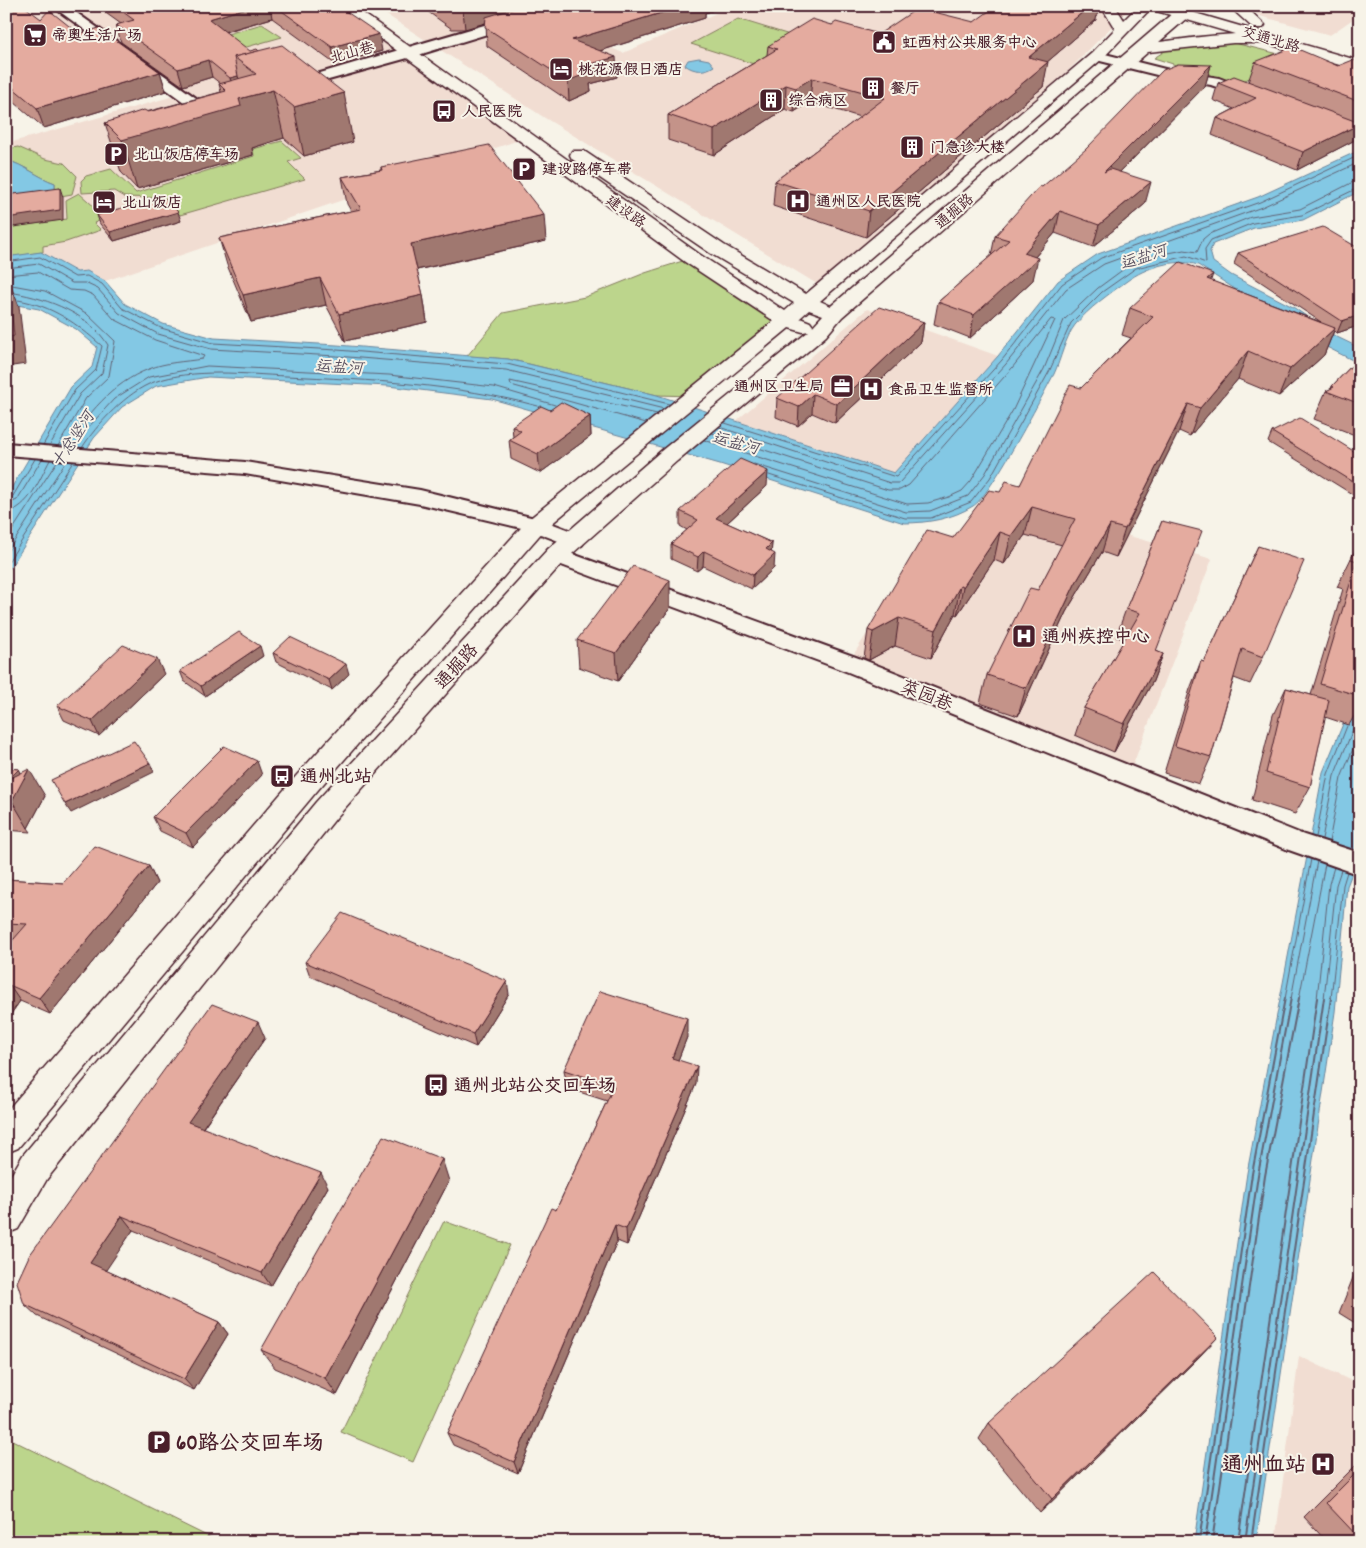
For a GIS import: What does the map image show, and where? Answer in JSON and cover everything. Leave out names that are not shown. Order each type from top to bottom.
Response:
[{"type":"main road","name":"建设路","points":[[343,6],[417,51],[717,250],[806,302],[835,313]]},
{"type":"main road","name":"建设路","points":[[363,6],[417,51],[640,221],[786,320],[819,332]]},
{"type":"main road","points":[[1108,6],[1123,29]]},
{"type":"main road","name":"通掘路","points":[[6,1137],[307,783],[536,525],[786,320],[1097,56],[1146,6]]},
{"type":"main road","points":[[1155,6],[1189,9]]},
{"type":"main road","points":[[1236,6],[1258,25]]},
{"type":"main road","name":"通掘路","points":[[6,1217],[35,1167],[326,810],[565,547],[668,456],[727,410],[819,332],[835,313],[1189,9]]},
{"type":"main road","name":"交通北路","points":[[1189,9],[1258,25],[1360,56]]},
{"type":"main road","name":"交通北路","points":[[1189,9],[1272,39],[1360,66]]},
{"type":"main road","points":[[1144,48],[1233,39],[1272,39]]},
{"type":"street","points":[[58,6],[204,110],[232,102]]},
{"type":"street","name":"北山巷","points":[[279,89],[417,51],[564,6]]},
{"type":"street","points":[[1097,56],[1168,74],[1214,81],[1264,99]]},
{"type":"street","points":[[1307,116],[1360,138]]},
{"type":"street","name":"菜园巷","points":[[6,448],[245,468],[420,497],[536,525],[565,547],[1295,842],[1360,864]]},
{"type":"shaded area","points":[[6,6],[343,6],[525,138],[105,281],[87,271],[77,272],[41,252],[6,257],[6,193],[11,196],[55,183],[9,143],[181,94]]},
{"type":"shaded area","name":"通州区人民医院","points":[[373,6],[529,6],[585,37],[623,53],[733,6],[1117,6],[1128,10],[1068,71],[817,284],[545,118]]},
{"type":"shaded area","points":[[1246,6],[1360,6],[1360,14],[1330,35],[1260,16]]},
{"type":"shaded area","name":"食品卫生监督所","points":[[867,309],[998,356],[894,473],[736,421]]},
{"type":"shaded area","name":"通州疾控中心","points":[[1018,505],[1212,559],[1129,775],[848,663],[883,609],[943,541],[983,518]]},
{"type":"shaded area","name":"通州血站","points":[[1299,1356],[1360,1385],[1360,1542],[1275,1542]]},
{"type":"green space","points":[[738,19],[806,40],[760,66],[691,44]]},
{"type":"green space","points":[[262,24],[282,37],[222,54],[203,41]]},
{"type":"green space","points":[[1226,41],[1295,58],[1236,84],[1154,58],[1179,42]]},
{"type":"green space","points":[[282,141],[301,158],[288,162],[305,179],[180,215],[168,202],[160,198],[124,197],[114,191],[82,193],[81,181],[86,176],[111,169],[136,193],[254,156],[253,149]]},
{"type":"green space","points":[[18,147],[45,159],[64,163],[77,176],[72,194],[55,197],[55,183],[6,160],[6,149]]},
{"type":"green space","points":[[79,193],[107,218],[94,223],[101,230],[66,242],[43,246],[43,252],[9,257],[6,228],[67,219],[66,200]]},
{"type":"green space","points":[[692,258],[786,320],[693,396],[657,395],[508,359],[467,356],[503,313],[585,297],[645,273]]},
{"type":"green space","points":[[444,1221],[510,1245],[413,1462],[341,1432]]},
{"type":"green space","points":[[6,1437],[219,1542],[6,1542]]},
{"type":"water","points":[[699,58],[709,60],[714,66],[700,70],[692,69],[685,65],[688,60]]},
{"type":"water","points":[[1360,150],[1360,191],[1303,220],[1254,228],[1213,244],[1210,251],[1213,262],[1231,275],[1293,307],[1335,336],[1360,348],[1360,364],[1315,341],[1198,265],[1170,263],[1152,268],[1135,276],[1113,291],[1075,325],[1066,342],[1054,374],[991,485],[981,499],[973,506],[948,517],[931,521],[904,523],[720,464],[492,399],[388,386],[208,377],[156,386],[122,407],[94,438],[6,574],[6,497],[71,387],[92,367],[97,347],[76,329],[39,309],[6,303],[6,257],[41,252],[77,272],[87,271],[105,281],[125,304],[163,324],[214,338],[337,345],[508,359],[657,395],[894,473],[998,356],[1058,281],[1098,254],[1258,197]]},
{"type":"water","points":[[6,160],[55,183],[55,197],[10,196],[6,193]]},
{"type":"water","points":[[1360,683],[1360,853],[1347,886],[1335,1012],[1256,1542],[1194,1542],[1247,1173],[1323,772]]},
{"type":"building","points":[[6,6],[24,6],[41,19],[49,10],[79,34],[99,28],[160,72],[37,108],[6,82]]},
{"type":"building","points":[[115,6],[253,6],[209,19],[250,51],[257,49],[259,51],[234,57],[238,76],[230,78],[208,60],[178,69],[116,25],[134,20]]},
{"type":"building","points":[[275,6],[338,6],[379,34],[332,47]]},
{"type":"building","points":[[445,6],[477,6],[463,10],[450,10]]},
{"type":"building","points":[[522,6],[684,6],[572,40],[616,57],[584,66],[590,72],[568,81],[485,27],[486,17]]},
{"type":"building","points":[[996,6],[1090,6],[1029,57],[1048,62],[869,211],[775,181],[885,98],[812,78],[796,88],[786,85],[714,130],[668,115],[777,49],[768,46],[812,19],[832,25],[836,22],[879,34],[918,8],[974,22]]},
{"type":"building","points":[[282,45],[344,93],[294,107],[273,90],[239,99],[241,106],[122,140],[105,123],[144,110],[148,112],[226,91],[219,84],[256,74],[234,57]]},
{"type":"building","points":[[1293,47],[1338,66],[1353,60],[1360,63],[1360,102],[1255,62]]},
{"type":"building","points":[[1178,64],[1211,65],[1104,172],[1110,169],[1151,182],[1099,225],[1060,211],[1024,253],[1038,258],[974,315],[938,302],[1009,240],[995,236],[1040,186],[1042,187],[1086,149],[1163,70]]},
{"type":"building","points":[[1234,76],[1360,124],[1303,152],[1217,118],[1256,98],[1218,83]]},
{"type":"building","points":[[489,145],[544,215],[411,244],[423,295],[339,314],[320,278],[243,295],[219,238],[361,209],[342,177],[382,170],[381,167]]},
{"type":"building","points":[[60,188],[60,210],[6,218],[6,195]]},
{"type":"building","points":[[163,196],[178,212],[110,232],[97,215]]},
{"type":"building","points":[[1323,227],[1360,249],[1360,315],[1342,321],[1238,253]]},
{"type":"building","points":[[1180,262],[1213,274],[1207,279],[1335,328],[1290,369],[1248,351],[1200,408],[1188,404],[1125,529],[1110,525],[1075,584],[1026,688],[987,675],[1030,588],[1038,590],[1075,519],[1032,507],[1011,536],[1000,532],[963,587],[960,586],[936,630],[899,618],[873,632],[868,630],[927,530],[953,538],[989,490],[1000,492],[1006,481],[1020,485],[1070,385],[1081,388],[1153,317],[1130,308]]},
{"type":"building","points":[[8,279],[14,336],[6,338],[6,280]]},
{"type":"building","points":[[879,307],[924,322],[837,404],[813,394],[799,407],[777,398]]},
{"type":"building","points":[[1360,357],[1360,404],[1326,391],[1334,387],[1332,386]]},
{"type":"building","points":[[561,402],[590,416],[538,454],[509,440],[521,431],[512,426],[541,406],[550,410]]},
{"type":"building","points":[[1300,418],[1360,455],[1360,486],[1272,432]]},
{"type":"building","points":[[740,459],[768,471],[716,518],[772,543],[766,549],[775,554],[753,575],[704,551],[698,557],[671,544],[698,520],[680,511]]},
{"type":"building","points":[[1162,521],[1202,531],[1156,651],[1163,654],[1124,724],[1084,708],[1140,613],[1126,609]]},
{"type":"building","points":[[1360,541],[1360,696],[1320,684],[1357,561],[1351,559]]},
{"type":"building","points":[[1258,546],[1304,561],[1263,657],[1242,649],[1211,757],[1175,746],[1201,661],[1204,662]]},
{"type":"building","points":[[633,566],[670,580],[616,653],[577,640]]},
{"type":"building","points":[[239,632],[260,646],[201,686],[180,671]]},
{"type":"building","points":[[290,637],[346,664],[329,680],[273,653]]},
{"type":"building","points":[[123,645],[157,659],[92,721],[57,706]]},
{"type":"building","points":[[1286,688],[1329,700],[1310,787],[1266,773]]},
{"type":"building","points":[[134,741],[150,763],[65,804],[51,780]]},
{"type":"building","points":[[224,746],[257,761],[186,833],[153,817]]},
{"type":"building","points":[[6,768],[19,769],[9,779],[29,769],[12,801],[15,806],[6,805]]},
{"type":"building","points":[[95,846],[149,866],[39,998],[9,985],[6,989],[6,948],[27,924],[6,923],[6,879],[63,883]]},
{"type":"building","points":[[342,913],[507,981],[473,1034],[305,962]]},
{"type":"building","points":[[600,991],[687,1018],[672,1058],[697,1066],[626,1229],[615,1225],[514,1462],[447,1433],[551,1208],[556,1210],[614,1086],[564,1070]]},
{"type":"building","points":[[212,1004],[258,1022],[188,1122],[321,1173],[262,1273],[122,1216],[90,1263],[219,1322],[184,1379],[24,1304],[17,1282],[29,1256]]},
{"type":"building","points":[[383,1136],[442,1159],[325,1378],[261,1350]]},
{"type":"building","points":[[1154,1272],[1218,1337],[1052,1499],[989,1423]]},
{"type":"building","points":[[1360,1469],[1360,1539],[1326,1503]]},
{"type":"place","name":"帝奥生活广场","points":[[35,35]]},
{"type":"place","name":"虹西村公共服务中心","points":[[884,42]]},
{"type":"place","name":"桃花源假日酒店","points":[[561,69]]},
{"type":"place","name":"餐厅","points":[[873,88]]},
{"type":"place","name":"综合病区","points":[[771,100]]},
{"type":"place","name":"人民医院","points":[[444,111]]},
{"type":"place","name":"门急诊大楼","points":[[912,147]]},
{"type":"place","name":"北山饭店停车场","points":[[116,154]]},
{"type":"place","name":"建设路停车带","points":[[524,169]]},
{"type":"place","name":"通州区人民医院","points":[[798,201]]},
{"type":"place","name":"北山饭店","points":[[104,202]]},
{"type":"place","name":"通州区卫生局","points":[[842,386]]},
{"type":"place","name":"食品卫生监督所","points":[[871,389]]},
{"type":"place","name":"通州疾控中心","points":[[1024,636]]},
{"type":"place","name":"通州北站","points":[[282,776]]},
{"type":"place","name":"通州北站公交回车场","points":[[436,1085]]},
{"type":"place","name":"60路公交回车场","points":[[159,1442]]},
{"type":"place","name":"通州血站","points":[[1323,1464]]},
{"type":"water label","name":"运盐河","points":[[1143,256]]},
{"type":"water label","name":"运盐河","points":[[339,366]]},
{"type":"water label","name":"十总竖河","points":[[72,439]]},
{"type":"water label","name":"运盐河","points":[[736,442]]}]
